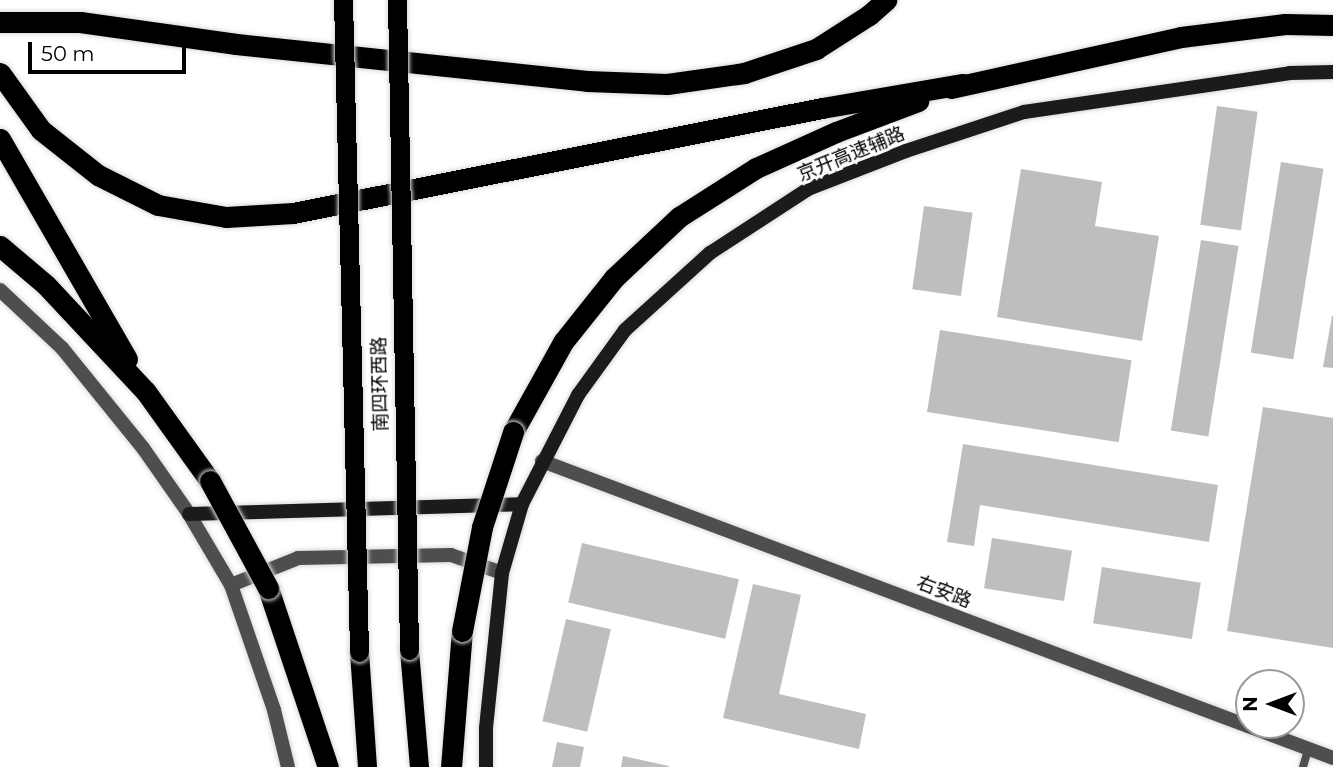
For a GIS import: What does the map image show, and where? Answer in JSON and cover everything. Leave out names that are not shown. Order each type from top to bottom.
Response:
[{"type":"highway","name":"南四环西路","points":[[343,0],[359,652],[367,767]]},
{"type":"highway","name":"南四环西路","points":[[397,0],[409,650],[419,767]]},
{"type":"highway","points":[[0,22],[80,22],[236,44],[587,81],[667,84],[744,73],[816,49],[869,15],[886,0]]},
{"type":"highway","points":[[0,73],[41,130],[98,175],[158,205],[226,217],[293,213],[822,108],[963,84],[1181,37],[1285,24],[1333,25]]},
{"type":"highway","points":[[451,767],[462,631],[482,527],[513,432],[563,342],[614,278],[679,217],[756,169],[836,132],[963,84]]},
{"type":"highway","points":[[0,139],[146,392],[209,481],[268,588],[328,767]]},
{"type":"highway","points":[[0,246],[46,285],[146,392]]},
{"type":"main road","name":"京开高速辅路","points":[[522,504],[578,395],[625,330],[710,253],[808,189],[906,151],[1024,112],[1290,73],[1333,72]]},
{"type":"main road","points":[[189,514],[522,504],[502,573],[486,728],[486,767]]},
{"type":"street","points":[[0,290],[62,348],[143,449],[189,514],[232,585],[274,710],[288,767]]},
{"type":"street","name":"右安路","points":[[542,461],[1333,758]]},
{"type":"street","points":[[232,585],[298,558],[451,555],[502,573]]},
{"type":"lane","points":[[1303,767],[1308,748]]},
{"type":"building","points":[[1217,106],[1258,112],[1241,231],[1200,225]]},
{"type":"building","points":[[1281,162],[1323,169],[1293,359],[1251,353]]},
{"type":"building","points":[[1021,169],[1102,182],[1095,226],[1159,236],[1142,341],[997,317]]},
{"type":"building","points":[[924,206],[973,213],[961,296],[912,289]]},
{"type":"building","points":[[1201,240],[1239,246],[1208,437],[1171,431]]},
{"type":"building","points":[[1333,316],[1333,368],[1323,367]]},
{"type":"building","points":[[940,330],[1132,360],[1119,442],[927,412]]},
{"type":"building","points":[[1263,407],[1333,418],[1333,648],[1227,631]]},
{"type":"building","points":[[963,444],[1218,485],[1209,542],[980,505],[974,546],[947,542]]},
{"type":"building","points":[[992,538],[1072,551],[1064,601],[984,588]]},
{"type":"building","points":[[582,543],[739,579],[725,639],[568,602]]},
{"type":"building","points":[[1102,567],[1201,583],[1192,639],[1093,623]]},
{"type":"building","points":[[753,584],[801,595],[779,694],[866,714],[859,749],[723,718]]},
{"type":"building","points":[[566,619],[611,629],[587,732],[542,721]]},
{"type":"building","points":[[557,742],[584,747],[580,767],[552,767]]},
{"type":"building","points":[[623,756],[669,766],[669,767],[621,767]]}]
